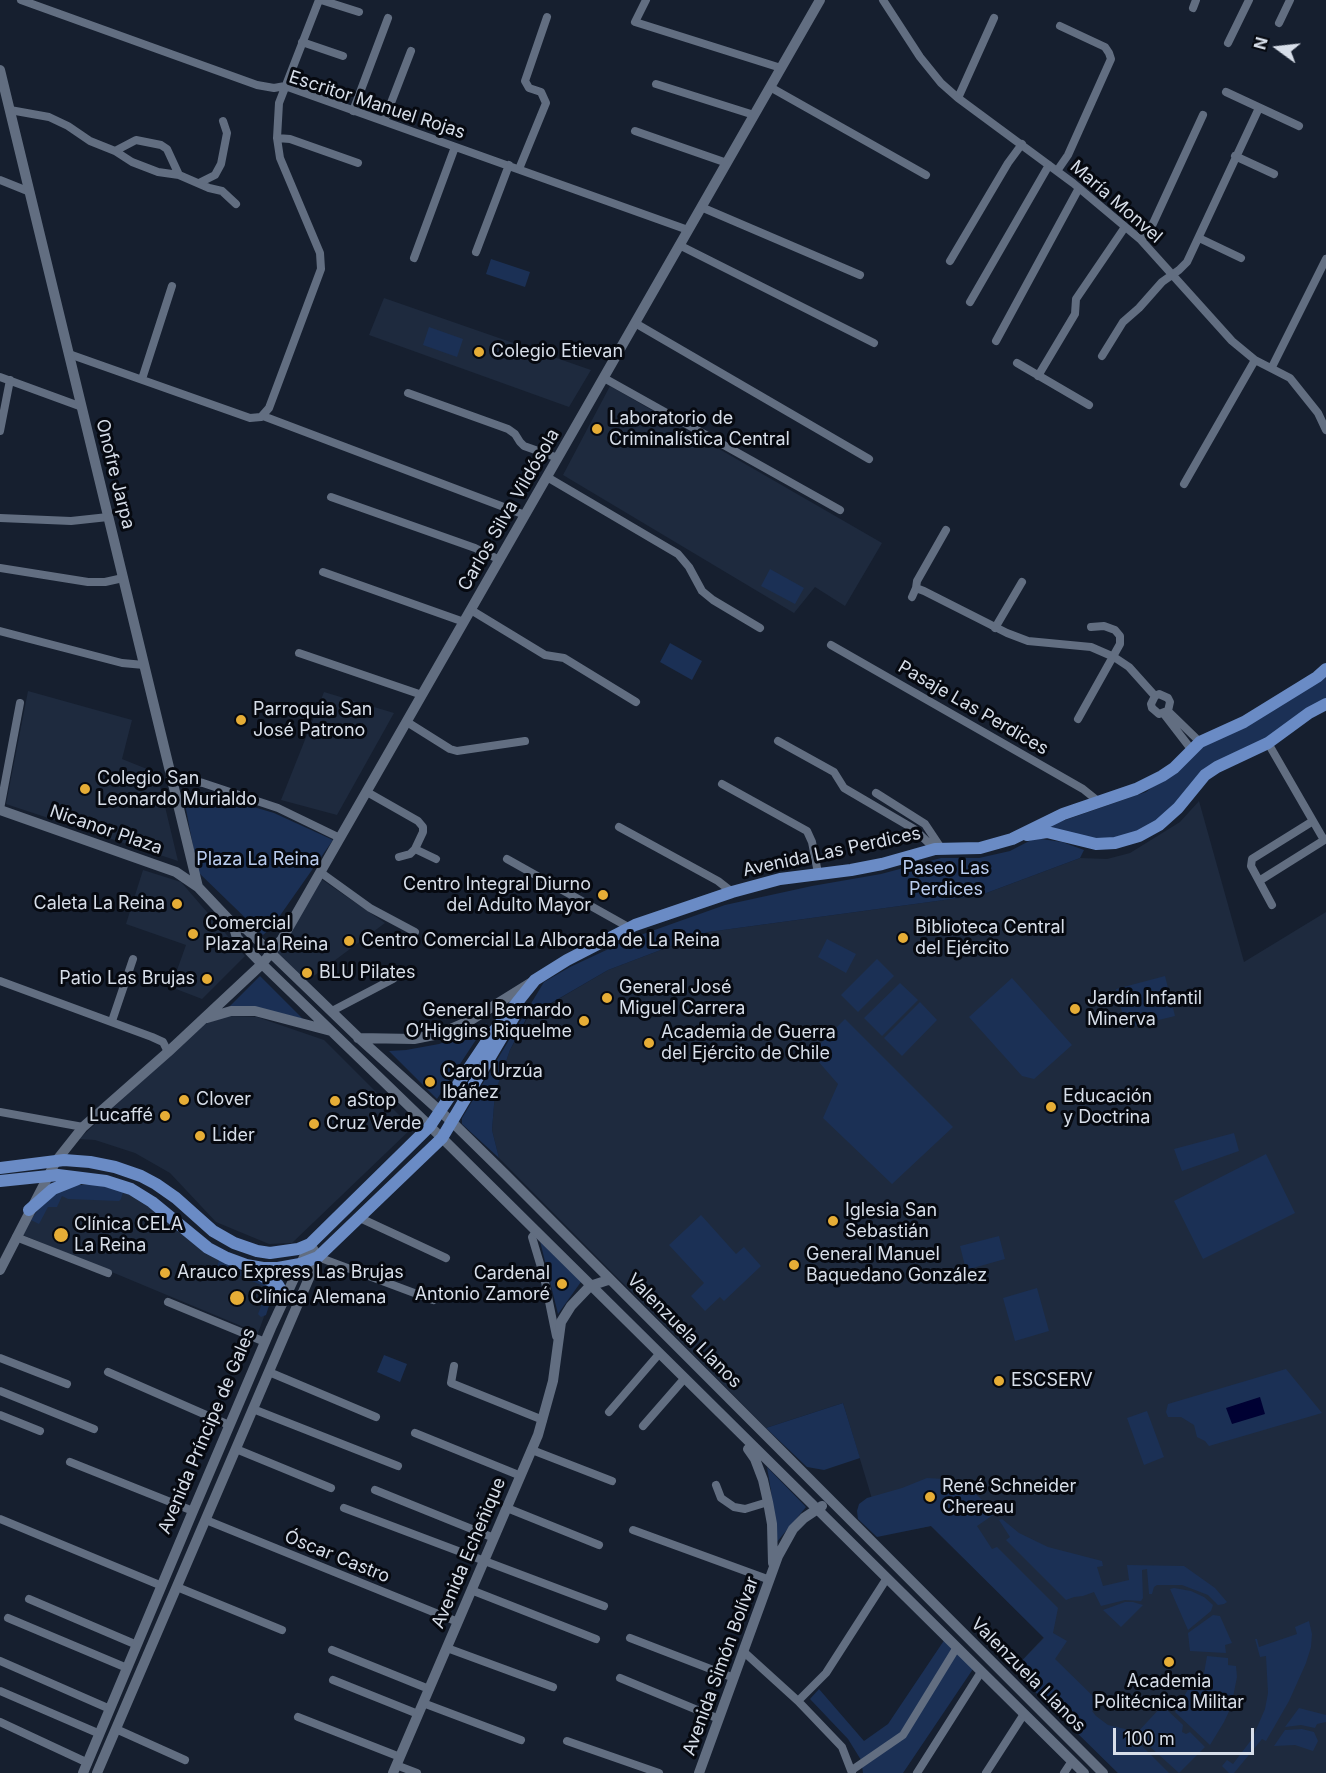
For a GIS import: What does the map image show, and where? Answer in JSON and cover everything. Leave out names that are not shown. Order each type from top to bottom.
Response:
[{"type":"main road","name":"Avenida Las Perdices","points":[[535,980],[567,960],[630,928],[680,908],[732,892],[780,879],[872,866],[938,849],[980,848],[1012,839],[1063,814],[1136,789],[1162,776],[1174,768],[1196,745],[1244,722],[1317,677],[1326,669]]},
{"type":"main road","points":[[1012,839],[1039,832],[1096,844],[1115,843],[1139,836],[1159,825],[1178,808],[1205,775],[1268,743],[1309,713],[1326,704]]},
{"type":"main road","points":[[1060,835],[1056,827],[1063,814]]},
{"type":"main road","name":"Avenida Príncipe de Gales","points":[[309,1244],[430,1126],[491,1035],[535,980]]},
{"type":"main road","name":"Avenida Príncipe de Gales","points":[[318,1257],[442,1138],[535,980]]},
{"type":"main road","points":[[0,1168],[56,1161],[98,1163],[141,1176],[171,1194],[220,1236],[249,1249],[276,1253],[292,1251],[309,1244]]},
{"type":"main road","points":[[0,1181],[48,1176],[86,1177],[116,1184],[138,1193],[208,1248],[271,1280],[281,1288],[285,1298]]},
{"type":"main road","points":[[29,1210],[53,1190],[68,1182],[86,1177]]},
{"type":"main road","points":[[235,1262],[273,1269],[300,1264],[318,1257]]},
{"type":"street","name":"Escritor Manuel Rojas","points":[[21,0],[257,86],[274,88],[285,86],[688,230]]},
{"type":"street","points":[[262,416],[269,408],[279,385],[318,280],[321,263],[320,253],[280,158],[279,103],[320,0],[359,12]]},
{"type":"street","points":[[646,0],[635,22],[781,68]]},
{"type":"street","name":"Carlos Silva Vildósola","points":[[0,1270],[56,1161],[83,1127],[262,964],[282,939],[820,0]]},
{"type":"street","name":"María Monvel","points":[[883,0],[920,57],[941,83],[1079,188],[1141,240],[1232,341],[1255,360],[1290,378],[1305,394],[1325,428]]},
{"type":"street","points":[[1193,8],[1196,0]]},
{"type":"street","points":[[1228,44],[1249,0]]},
{"type":"street","points":[[1279,23],[1290,0]]},
{"type":"street","points":[[519,169],[546,103],[541,93],[529,88],[525,81],[547,17]]},
{"type":"street","points":[[353,111],[388,18]]},
{"type":"street","points":[[958,98],[994,18]]},
{"type":"street","points":[[1057,171],[1068,155],[1111,59],[1105,47],[1060,26]]},
{"type":"street","points":[[303,42],[343,56]]},
{"type":"street","points":[[384,121],[411,51]]},
{"type":"street","name":"Onofre Jarpa","points":[[0,70],[198,887]]},
{"type":"street","points":[[656,84],[754,115]]},
{"type":"street","points":[[770,87],[926,175]]},
{"type":"street","points":[[1226,92],[1299,126]]},
{"type":"street","points":[[1102,356],[1123,322],[1162,282],[1187,262],[1259,108]]},
{"type":"street","points":[[10,110],[50,117],[132,162],[158,172],[179,175],[222,191]]},
{"type":"street","points":[[1141,240],[1150,230],[1203,115]]},
{"type":"street","points":[[199,183],[215,175],[221,164],[227,141],[226,126],[223,121]]},
{"type":"street","points":[[635,131],[727,163]]},
{"type":"street","points":[[278,138],[290,139],[358,163]]},
{"type":"street","points":[[115,151],[136,140],[161,145],[167,149],[179,175]]},
{"type":"street","points":[[950,261],[1022,144]]},
{"type":"street","points":[[414,258],[455,147]]},
{"type":"street","points":[[1235,156],[1274,174]]},
{"type":"street","points":[[476,252],[509,165]]},
{"type":"street","points":[[970,302],[1049,165]]},
{"type":"street","points":[[215,175],[222,191],[236,204]]},
{"type":"street","points":[[0,180],[30,192]]},
{"type":"street","points":[[996,341],[1079,188]]},
{"type":"street","points":[[701,207],[860,275]]},
{"type":"street","points":[[1038,376],[1075,315],[1076,299],[1125,227]]},
{"type":"street","points":[[1198,238],[1241,258]]},
{"type":"street","points":[[679,245],[874,343]]},
{"type":"street","points":[[1272,367],[1326,259]]},
{"type":"street","points":[[142,379],[172,286]]},
{"type":"street","points":[[635,323],[869,459]]},
{"type":"street","points":[[69,354],[250,418],[262,416],[525,515]]},
{"type":"street","points":[[1184,484],[1255,360]]},
{"type":"street","points":[[1017,363],[1089,405]]},
{"type":"street","points":[[0,377],[82,407]]},
{"type":"street","points":[[604,378],[840,510]]},
{"type":"street","points":[[0,431],[10,380]]},
{"type":"street","points":[[408,393],[508,429],[524,446],[558,458]]},
{"type":"street","points":[[547,477],[678,554],[689,567],[702,591],[760,628]]},
{"type":"street","points":[[331,497],[475,548],[500,560]]},
{"type":"street","points":[[0,518],[71,521],[108,517]]},
{"type":"street","points":[[912,597],[917,581],[946,530]]},
{"type":"street","points":[[0,568],[88,582],[105,582],[123,578]]},
{"type":"street","points":[[323,572],[464,622]]},
{"type":"street","points":[[995,628],[1022,582]]},
{"type":"street","points":[[916,588],[995,628],[1028,640],[1091,647],[1114,657],[1155,696]]},
{"type":"street","points":[[471,610],[545,655],[564,658],[636,702]]},
{"type":"street","points":[[1078,719],[1120,644],[1120,636],[1115,630],[1104,626],[1091,627]]},
{"type":"street","points":[[0,631],[122,663],[144,665]]},
{"type":"street","name":"Pasaje Las Perdices","points":[[831,645],[1083,789],[1098,801]]},
{"type":"street","points":[[299,653],[422,696]]},
{"type":"street","points":[[1166,712],[1170,702],[1168,698],[1159,694],[1155,696],[1151,704],[1155,712],[1166,712],[1196,745]]},
{"type":"street","points":[[0,810],[20,703]]},
{"type":"street","points":[[407,722],[450,749],[525,741]]},
{"type":"street","points":[[778,741],[834,772],[844,788],[914,829],[938,849]]},
{"type":"street","points":[[1259,881],[1325,840],[1268,743]]},
{"type":"street","points":[[171,776],[203,783],[278,808],[340,838]]},
{"type":"street","points":[[722,784],[807,831],[812,842],[818,873]]},
{"type":"street","points":[[367,792],[421,823],[423,832],[416,849],[410,854],[399,857]]},
{"type":"street","points":[[876,793],[925,824],[938,849]]},
{"type":"street","name":"Nicanor Plaza","points":[[0,810],[176,872],[198,887]]},
{"type":"street","points":[[1272,905],[1251,866],[1254,856],[1313,821]]},
{"type":"street","points":[[619,827],[718,880],[732,892]]},
{"type":"street","points":[[416,849],[436,859]]},
{"type":"street","points":[[507,859],[630,928]]},
{"type":"street","points":[[320,872],[370,908],[415,932]]},
{"type":"street","name":"Valenzuela Llanos","points":[[198,887],[233,924],[237,938],[262,964],[430,1126],[1084,1773]]},
{"type":"street","name":"Valenzuela Llanos","points":[[233,924],[246,928],[360,1039],[452,1122],[1102,1773]]},
{"type":"street","points":[[112,1021],[133,959]]},
{"type":"street","points":[[332,1011],[393,980]]},
{"type":"street","name":"Avenida Las Perdices","points":[[333,1032],[360,1039],[414,1039],[439,1034],[471,1020],[535,980]]},
{"type":"street","points":[[0,981],[152,1036],[162,1042],[168,1052]]},
{"type":"street","points":[[203,1018],[231,1011],[255,1011],[333,1032]]},
{"type":"street","points":[[0,1112],[83,1127]]},
{"type":"street","points":[[360,1218],[447,1258]]},
{"type":"street","name":"Avenida Echeñique","points":[[536,1232],[532,1237],[544,1276],[557,1341]]},
{"type":"street","points":[[16,1237],[108,1273]]},
{"type":"street","points":[[309,1244],[318,1257],[432,1300]]},
{"type":"street","name":"Avenida Príncipe de Gales","points":[[86,1768],[229,1425],[309,1244]]},
{"type":"street","name":"Avenida Príncipe de Gales","points":[[97,1773],[318,1257]]},
{"type":"street","points":[[590,1286],[608,1280]]},
{"type":"street","name":"Avenida Echeñique","points":[[396,1765],[532,1450],[553,1381],[561,1322],[590,1286]]},
{"type":"street","points":[[168,1302],[265,1342]]},
{"type":"street","points":[[609,1412],[658,1354]]},
{"type":"street","points":[[0,1358],[67,1384]]},
{"type":"street","points":[[454,1366],[451,1383],[543,1420]]},
{"type":"street","points":[[108,1372],[229,1425]]},
{"type":"street","points":[[269,1372],[376,1418]]},
{"type":"street","points":[[643,1426],[684,1379]]},
{"type":"street","points":[[0,1391],[94,1429]]},
{"type":"street","points":[[253,1409],[398,1466]]},
{"type":"street","points":[[0,1415],[40,1431]]},
{"type":"street","name":"Avenida Simón Bolívar","points":[[729,1424],[755,1459],[763,1480],[773,1542],[771,1575]]},
{"type":"street","points":[[415,1433],[521,1476]]},
{"type":"street","points":[[236,1449],[331,1488]]},
{"type":"street","points":[[532,1450],[612,1481]]},
{"type":"street","points":[[70,1462],[193,1511]]},
{"type":"street","points":[[716,1485],[721,1498],[734,1507],[745,1509],[768,1502]]},
{"type":"street","points":[[375,1490],[494,1538]]},
{"type":"street","name":"Avenida Simón Bolívar","points":[[699,1773],[785,1542],[793,1529],[816,1509],[830,1502]]},
{"type":"street","points":[[344,1508],[604,1606]]},
{"type":"street","points":[[507,1508],[599,1545]]},
{"type":"street","points":[[0,1519],[162,1586]]},
{"type":"street","name":"Óscar Castro","points":[[206,1520],[458,1622]]},
{"type":"street","points":[[633,1530],[771,1575]]},
{"type":"street","points":[[798,1701],[826,1673],[887,1578]]},
{"type":"street","points":[[177,1587],[282,1630]]},
{"type":"street","points":[[471,1590],[596,1639]]},
{"type":"street","points":[[29,1599],[137,1645]]},
{"type":"street","points":[[8,1617],[127,1668]]},
{"type":"street","points":[[630,1638],[734,1678]]},
{"type":"street","points":[[744,1652],[798,1701],[842,1747],[852,1772],[903,1735],[957,1647]]},
{"type":"street","points":[[447,1648],[553,1687]]},
{"type":"street","points":[[332,1650],[429,1689]]},
{"type":"street","points":[[0,1660],[110,1709]]},
{"type":"street","points":[[918,1773],[981,1672]]},
{"type":"street","points":[[620,1678],[719,1719]]},
{"type":"street","points":[[333,1680],[418,1714]]},
{"type":"street","points":[[0,1692],[100,1734]]},
{"type":"street","points":[[423,1703],[521,1740]]},
{"type":"street","points":[[986,1773],[1024,1714]]},
{"type":"street","points":[[298,1717],[417,1773]]},
{"type":"street","points":[[0,1722],[86,1768]]},
{"type":"street","points":[[116,1729],[185,1760]]},
{"type":"street","points":[[567,1741],[659,1773]]},
{"type":"street","points":[[1064,1773],[1072,1761]]},
{"type":"shaded area","name":"Colegio Etievan","points":[[384,298],[591,370],[569,407],[369,335]]},
{"type":"shaded area","points":[[610,386],[882,543],[845,606],[815,587],[794,613],[563,475]]},
{"type":"shaded area","name":"Colegio San Leonardo Murialdo","points":[[28,691],[132,720],[122,759],[157,773],[178,861],[6,804]]},
{"type":"shaded area","points":[[324,692],[394,713],[337,815],[281,800]]},
{"type":"shaded area","points":[[1199,801],[1244,962],[1326,912],[1326,1773],[1118,1773],[1013,1670],[1044,1637],[931,1526],[883,1535],[843,1403],[766,1428],[499,1158],[492,1130],[495,1092],[510,1050],[528,1017],[608,970],[708,932],[981,895],[1080,858],[1107,859],[1130,853],[1180,822]]},
{"type":"shaded area","points":[[143,870],[181,882],[245,956],[202,999],[171,987],[186,945],[126,924]]},
{"type":"shaded area","points":[[321,879],[385,923],[307,981],[278,953]]},
{"type":"shaded area","points":[[229,1016],[257,1017],[324,1040],[412,1128],[292,1243],[269,1244],[216,1222],[170,1173],[135,1153],[95,1140],[79,1139],[205,1023]]},
{"type":"shaded area","name":"Arauco Express Las Brujas","points":[[60,1190],[119,1190],[159,1211],[225,1263],[275,1287],[258,1333],[23,1235],[34,1214]]},
{"type":"shaded area","points":[[1260,1397],[1265,1414],[1232,1424],[1226,1408]]},
{"type":"green space","points":[[491,259],[530,272],[525,287],[486,274]]},
{"type":"green space","points":[[429,327],[463,339],[457,357],[423,345]]},
{"type":"green space","points":[[770,569],[804,588],[795,604],[761,586]]},
{"type":"green space","points":[[670,643],[702,661],[692,680],[660,662]]},
{"type":"green space","points":[[1326,674],[1326,702],[1259,748],[1217,765],[1161,822],[1112,841],[1022,835],[1146,792],[1193,752]]},
{"type":"green space","name":"Plaza La Reina","points":[[203,792],[274,813],[333,840],[272,927],[263,935],[198,872],[184,799]]},
{"type":"green space","name":"Paseo Las Perdices","points":[[1035,838],[1062,842],[1084,850],[1080,858],[981,895],[708,932],[608,970],[527,1017],[510,1050],[495,1093],[492,1130],[499,1158],[462,1124],[462,1118],[544,982],[570,967],[632,938],[725,905],[881,874],[941,858],[979,858],[1010,851]]},
{"type":"green space","points":[[827,939],[856,954],[846,973],[818,957]]},
{"type":"green space","points":[[877,959],[894,976],[858,1012],[841,995]]},
{"type":"green space","points":[[260,976],[303,1019],[249,1006],[229,1007]]},
{"type":"green space","points":[[1165,976],[1175,1016],[1126,1028],[1116,989]]},
{"type":"green space","points":[[1012,978],[1072,1045],[1034,1079],[1022,1076],[969,1017]]},
{"type":"green space","points":[[900,983],[918,1000],[882,1036],[864,1018]]},
{"type":"green space","points":[[920,1002],[937,1020],[902,1056],[884,1038]]},
{"type":"green space","points":[[845,1019],[953,1127],[892,1184],[823,1118],[838,1084],[811,1053]]},
{"type":"green space","points":[[487,1023],[437,1099],[389,1051],[439,1044]]},
{"type":"green space","points":[[1234,1133],[1239,1151],[1182,1171],[1174,1149]]},
{"type":"green space","points":[[1266,1154],[1295,1213],[1203,1259],[1174,1201]]},
{"type":"green space","points":[[74,1185],[96,1185],[123,1192],[119,1201],[68,1199],[62,1196],[57,1207],[48,1207],[39,1224],[31,1220],[44,1202],[60,1190]]},
{"type":"green space","points":[[701,1215],[736,1254],[744,1247],[761,1266],[724,1301],[720,1297],[705,1311],[691,1296],[704,1283],[669,1245]]},
{"type":"green space","points":[[999,1236],[1005,1259],[966,1270],[960,1246]]},
{"type":"green space","points":[[539,1237],[583,1279],[558,1314]]},
{"type":"green space","points":[[219,1260],[275,1287],[266,1315],[261,1317],[258,1314],[268,1288],[229,1271],[226,1277],[217,1273]]},
{"type":"green space","points":[[1037,1288],[1049,1331],[1015,1341],[1003,1298]]},
{"type":"green space","points":[[384,1355],[407,1364],[400,1382],[377,1372]]},
{"type":"green space","points":[[1286,1369],[1322,1413],[1209,1446],[1197,1437],[1194,1425],[1181,1417],[1168,1417],[1166,1412],[1168,1404]]},
{"type":"green space","points":[[843,1403],[860,1458],[824,1470],[807,1467],[766,1428]]},
{"type":"green space","points":[[1147,1411],[1164,1457],[1144,1465],[1127,1418]]},
{"type":"green space","points":[[767,1467],[806,1507],[776,1543],[771,1491]]},
{"type":"green space","points":[[927,1478],[961,1480],[996,1513],[977,1526],[992,1549],[997,1547],[1058,1608],[1053,1633],[1067,1641],[1055,1659],[1100,1703],[1092,1711],[1096,1716],[1108,1725],[1125,1729],[1169,1773],[1118,1773],[1013,1670],[1044,1638],[931,1526],[877,1537],[858,1519],[859,1504],[867,1498]]},
{"type":"green space","points":[[1002,1519],[1019,1533],[1048,1547],[1102,1561],[1103,1566],[1097,1567],[1103,1586],[1129,1580],[1127,1565],[1184,1566],[1215,1588],[1227,1602],[1218,1605],[1208,1595],[1182,1585],[1157,1585],[1152,1594],[1149,1594],[1147,1569],[1142,1570],[1143,1598],[1141,1601],[1125,1600],[1101,1606],[1094,1592],[1066,1600],[1006,1540],[1010,1537],[999,1520]]},
{"type":"green space","points":[[1170,1589],[1191,1591],[1204,1597],[1213,1605],[1211,1611],[1188,1630]]},
{"type":"green space","points":[[1125,1602],[1143,1605],[1121,1627],[1103,1610]]},
{"type":"green space","points":[[1213,1615],[1220,1616],[1232,1643],[1225,1645],[1226,1653],[1190,1651],[1188,1633]]},
{"type":"green space","points":[[1309,1621],[1312,1634],[1311,1647],[1289,1701],[1266,1741],[1262,1739],[1234,1773],[1229,1773],[1222,1766],[1227,1760],[1233,1764],[1252,1739],[1265,1709],[1268,1693],[1266,1656],[1260,1657],[1255,1639],[1259,1647],[1297,1634],[1295,1627]]},
{"type":"green space","points":[[947,1636],[975,1666],[903,1773],[863,1773],[861,1760],[848,1739],[810,1699],[819,1689],[864,1741],[888,1724]]},
{"type":"green space","points":[[1207,1656],[1228,1658],[1228,1665],[1236,1666],[1237,1677],[1231,1707],[1210,1745],[1175,1712],[1190,1686],[1201,1691]]},
{"type":"green space","points":[[1161,1707],[1183,1725],[1182,1732],[1186,1734],[1190,1732],[1205,1747],[1179,1773],[1136,1734]]},
{"type":"green space","points":[[1299,1708],[1326,1715],[1326,1722],[1317,1724],[1315,1728],[1301,1725],[1285,1727]]},
{"type":"green space","points":[[1302,1729],[1314,1732],[1318,1741],[1313,1751],[1295,1745],[1274,1746],[1285,1730]]},
{"type":"place","name":"Colegio Etievan","points":[[479,352]]},
{"type":"place","name":"Laboratorio de Criminalística Central","points":[[597,429]]},
{"type":"place","name":"Parroquia San José Patrono","points":[[241,720]]},
{"type":"place","name":"Colegio San Leonardo Murialdo","points":[[85,789]]},
{"type":"place","name":"Centro Integral Diurno del Adulto Mayor","points":[[603,895]]},
{"type":"place","name":"Caleta La Reina","points":[[177,904]]},
{"type":"place","name":"Comercial Plaza La Reina","points":[[193,934]]},
{"type":"place","name":"Biblioteca Central del Ejército","points":[[903,938]]},
{"type":"place","name":"Centro Comercial La Alborada de La Reina","points":[[349,941]]},
{"type":"place","name":"BLU Pilates","points":[[307,973]]},
{"type":"place","name":"Patio Las Brujas","points":[[207,979]]},
{"type":"place","name":"General José Miguel Carrera","points":[[607,998]]},
{"type":"place","name":"Jardín Infantil Minerva","points":[[1075,1009]]},
{"type":"place","name":"General Bernardo O’Higgins Riquelme","points":[[584,1021]]},
{"type":"place","name":"Academia de Guerra del Ejército de Chile","points":[[649,1043]]},
{"type":"place","name":"Carol Urzúa Ibáñez","points":[[430,1082]]},
{"type":"place","name":"Clover","points":[[184,1100]]},
{"type":"place","name":"aStop","points":[[335,1101]]},
{"type":"place","name":"Educación y Doctrina","points":[[1051,1107]]},
{"type":"place","name":"Lucaffé","points":[[165,1116]]},
{"type":"place","name":"Cruz Verde","points":[[314,1124]]},
{"type":"place","name":"Lider","points":[[200,1136]]},
{"type":"place","name":"Iglesia San Sebastián","points":[[833,1221]]},
{"type":"place","name":"Clínica CELA La Reina","points":[[61,1235]]},
{"type":"place","name":"General Manuel Baquedano González","points":[[794,1265]]},
{"type":"place","name":"Arauco Express Las Brujas","points":[[165,1273]]},
{"type":"place","name":"Cardenal Antonio Zamoré","points":[[562,1284]]},
{"type":"place","name":"Clínica Alemana","points":[[237,1298]]},
{"type":"place","name":"ESCSERV","points":[[999,1381]]},
{"type":"place","name":"René Schneider Chereau","points":[[930,1497]]},
{"type":"place","name":"Academia Politécnica Militar","points":[[1169,1662]]}]
